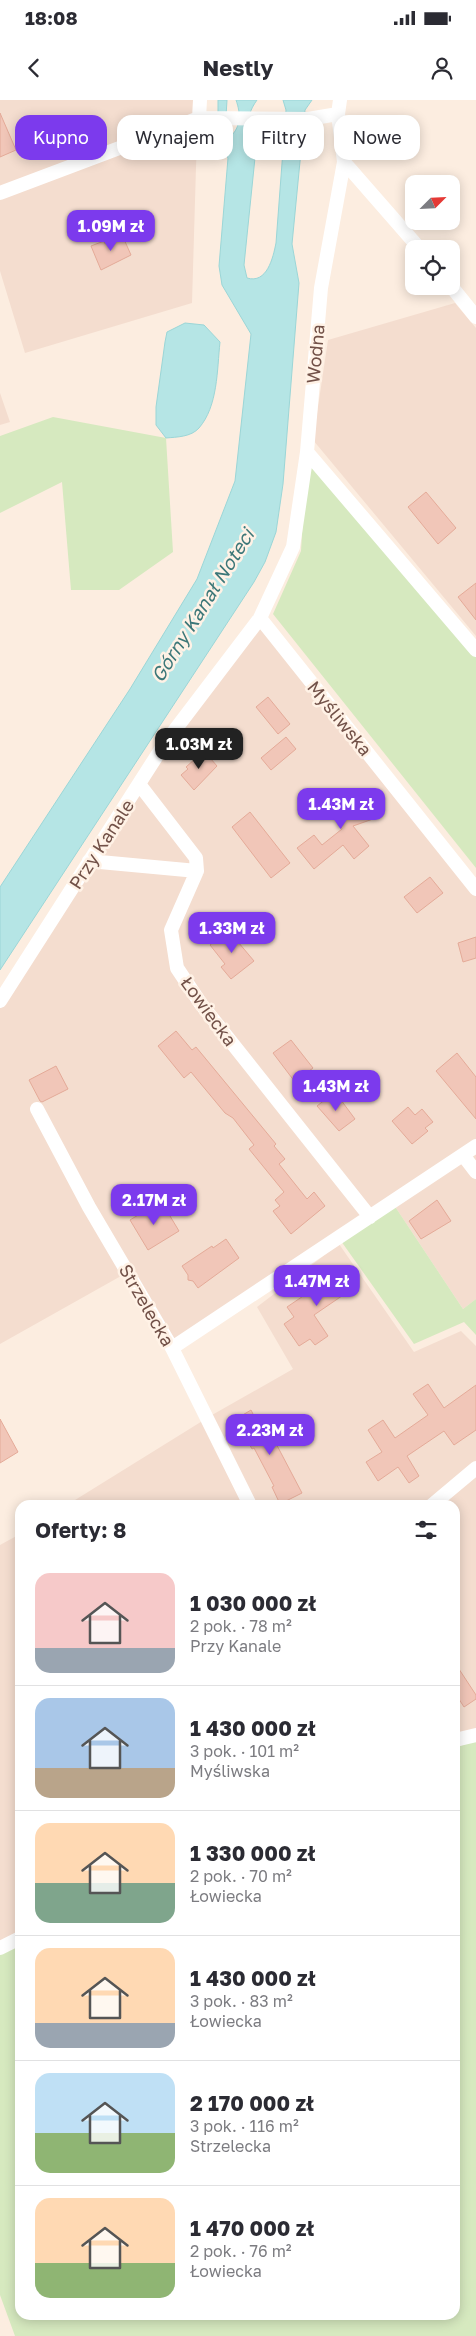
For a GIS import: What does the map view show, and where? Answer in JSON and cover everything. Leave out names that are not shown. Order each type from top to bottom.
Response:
[{"type":"street","points":[[199,115],[200,100]]},
{"type":"street","name":"Wodna","points":[[260,618],[293,547],[307,452],[321,288],[344,162],[338,114],[340,100]]},
{"type":"street","points":[[233,118],[308,119],[338,114]]},
{"type":"street","points":[[0,193],[117,149]]},
{"type":"street","points":[[344,162],[412,240]]},
{"type":"street","points":[[458,295],[476,317]]},
{"type":"street","points":[[307,452],[476,650]]},
{"type":"street","name":"Przy Kanale","points":[[0,1001],[164,743],[260,618]]},
{"type":"street","name":"Myśliwska","points":[[260,618],[476,889]]},
{"type":"street","points":[[89,862],[197,871],[196,858],[139,784]]},
{"type":"street","name":"Łowiecka","points":[[197,871],[171,930],[177,968],[201,1004],[370,1217]]},
{"type":"street","name":"Strzelecka","points":[[37,1108],[89,1207],[172,1348],[248,1500]]},
{"type":"street","points":[[172,1348],[476,1146]]},
{"type":"street","points":[[463,1155],[476,1172]]},
{"type":"street","points":[[438,1500],[476,1468]]},
{"type":"street","points":[[460,1739],[476,1735]]},
{"type":"street","points":[[0,1948],[15,1940]]},
{"type":"shaded area","points":[[0,100],[198,100],[198,115],[117,115],[117,160],[196,160],[192,303],[25,353],[0,271]]},
{"type":"shaded area","points":[[455,303],[476,328],[476,636],[313,440],[328,340]]},
{"type":"shaded area","points":[[0,393],[10,422],[0,425]]},
{"type":"shaded area","points":[[260,618],[476,889],[476,1299],[463,1309],[392,1202],[172,1348],[121,1276],[0,1344],[0,1001],[139,784]]},
{"type":"shaded area","points":[[339,1244],[414,1352],[461,1331],[476,1346],[476,1735],[460,1739],[460,1500],[75,1500],[212,1415],[293,1369],[257,1307]]},
{"type":"shaded area","points":[[15,1537],[15,1940],[0,1948],[0,1545]]},
{"type":"green space","points":[[53,417],[166,438],[173,552],[119,590],[71,590],[62,482],[0,513],[0,436]]},
{"type":"green space","points":[[307,452],[476,643],[476,868],[273,614],[301,551]]},
{"type":"green space","points":[[392,1202],[463,1309],[476,1299],[476,1335],[464,1322],[414,1344],[341,1241]]},
{"type":"green space","points":[[476,1740],[476,2336],[15,2336],[0,2295],[0,1953],[15,1946],[15,2320],[460,2320],[460,1746]]},
{"type":"water","points":[[218,100],[227,100],[226,115],[218,115]]},
{"type":"water","name":"Górny Kanał Noteci","points":[[236,100],[257,100],[250,115],[243,115],[243,160],[255,160],[244,265],[247,278],[254,279],[264,274],[273,256],[276,243],[282,160],[300,160],[292,244],[299,283],[283,484],[276,532],[265,562],[254,582],[0,970],[0,887],[130,689],[197,579],[235,481],[251,334],[222,285],[219,266],[228,160],[233,160],[233,134],[239,120]]},
{"type":"water","points":[[283,100],[312,100],[305,110],[305,115],[286,115]]},
{"type":"water","points":[[185,323],[204,325],[220,342],[216,387],[210,409],[199,428],[188,435],[166,438],[156,425],[156,407],[165,342],[167,332]]},
{"type":"building","points":[[0,113],[15,150],[0,157]]},
{"type":"building","points":[[123,237],[131,255],[101,270],[91,246],[104,241],[105,244]]},
{"type":"building","points":[[426,492],[456,528],[438,544],[408,507]]},
{"type":"building","points":[[476,583],[476,620],[458,597]]},
{"type":"building","points":[[268,697],[290,724],[278,734],[256,707]]},
{"type":"building","points":[[286,737],[296,749],[271,770],[261,758]]},
{"type":"building","points":[[204,751],[217,766],[194,790],[181,775],[188,769],[186,767]]},
{"type":"building","points":[[362,789],[373,819],[353,826],[369,846],[354,859],[343,845],[314,869],[297,848],[314,835],[322,845],[342,829],[332,799]]},
{"type":"building","points":[[250,812],[290,863],[271,878],[232,827]]},
{"type":"building","points":[[430,877],[443,893],[417,913],[404,897]]},
{"type":"building","points":[[228,930],[254,961],[231,979],[221,967],[225,964],[210,945]]},
{"type":"building","points":[[476,937],[476,958],[463,962],[458,943]]},
{"type":"building","points":[[176,1031],[192,1050],[196,1047],[276,1144],[274,1146],[285,1159],[279,1164],[307,1199],[314,1192],[325,1206],[291,1234],[273,1211],[280,1206],[275,1200],[284,1192],[249,1149],[254,1145],[233,1118],[225,1113],[191,1072],[184,1078],[158,1046]]},
{"type":"building","points":[[291,1040],[313,1068],[295,1082],[273,1053]]},
{"type":"building","points":[[457,1053],[476,1077],[476,1119],[436,1071]]},
{"type":"building","points":[[56,1066],[68,1089],[42,1102],[29,1080]]},
{"type":"building","points":[[335,1092],[355,1119],[339,1131],[317,1106]]},
{"type":"building","points":[[408,1107],[415,1115],[422,1109],[433,1122],[425,1128],[428,1131],[412,1144],[392,1121]]},
{"type":"building","points":[[437,1200],[451,1221],[421,1239],[409,1221]]},
{"type":"building","points":[[161,1201],[179,1231],[148,1250],[130,1220]]},
{"type":"building","points":[[226,1239],[239,1258],[198,1288],[193,1281],[188,1280],[188,1275],[182,1266]]},
{"type":"building","points":[[341,1266],[355,1287],[314,1315],[328,1336],[315,1345],[310,1339],[299,1346],[284,1324],[294,1317],[287,1307],[318,1286],[315,1283]]},
{"type":"building","points":[[428,1384],[444,1408],[476,1385],[476,1430],[454,1445],[444,1431],[407,1456],[419,1476],[409,1483],[398,1467],[378,1481],[366,1462],[382,1452],[368,1430],[383,1420],[395,1438],[428,1415],[413,1394]]},
{"type":"building","points":[[251,1410],[255,1418],[261,1415],[302,1493],[288,1500],[278,1500],[272,1487],[274,1486],[236,1419]]},
{"type":"building","points":[[0,1419],[18,1452],[0,1463]]},
{"type":"building","points":[[460,1671],[476,1695],[476,1699],[464,1707],[460,1701]]}]
